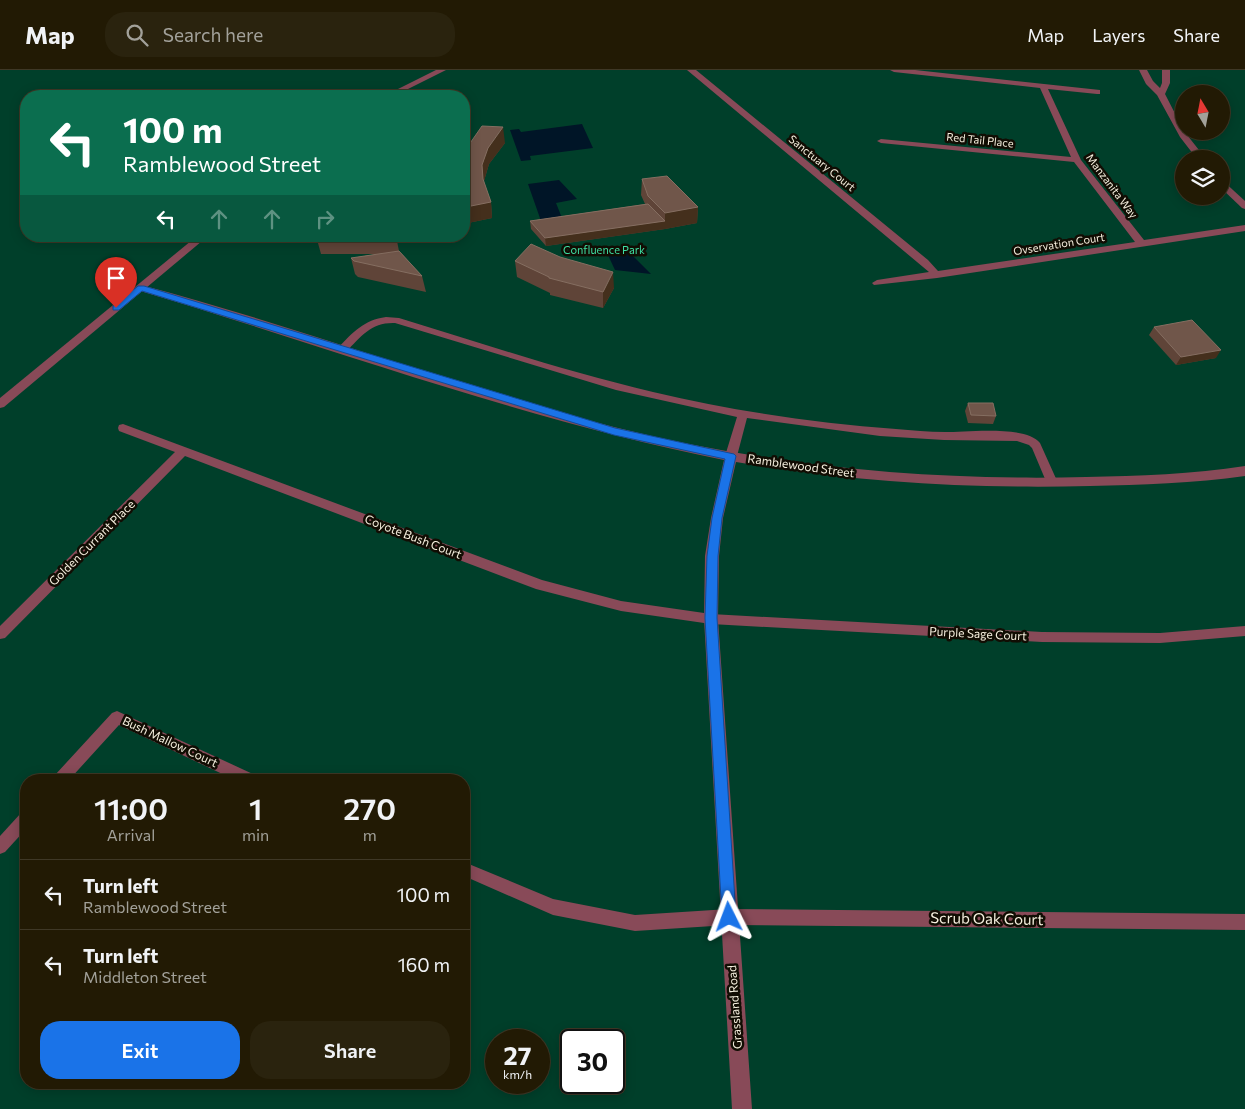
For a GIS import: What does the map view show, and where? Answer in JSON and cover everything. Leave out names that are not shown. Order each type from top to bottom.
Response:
[{"type":"street","points":[[400,90],[442,70]]},
{"type":"street","points":[[1143,70],[1149,82],[1160,94],[1174,121],[1195,150]]},
{"type":"street","points":[[1160,94],[1166,83],[1166,70]]},
{"type":"street","points":[[1230,191],[1245,206]]},
{"type":"street","points":[[0,404],[196,242]]},
{"type":"street","name":"Ramblewood Street","points":[[141,288],[614,432],[731,456],[830,471],[945,481],[1052,483],[1147,479],[1245,471]]},
{"type":"street","name":"Grassland Road","points":[[731,456],[717,518],[711,618],[742,1109]]},
{"type":"lane","name":"Sanctuary Court","points":[[691,70],[925,262],[937,275]]},
{"type":"lane","points":[[894,70],[1097,92]]},
{"type":"lane","name":"Manzanita Way","points":[[1043,87],[1077,160],[1141,243]]},
{"type":"lane","name":"Red Tail Place","points":[[881,141],[1077,160]]},
{"type":"lane","name":"Ovservation Court","points":[[877,284],[1245,228]]},
{"type":"lane","points":[[342,350],[369,323],[378,319],[396,320],[533,363],[608,384],[743,414],[857,429],[944,436],[1021,436],[1034,443],[1052,483]]},
{"type":"lane","points":[[731,456],[743,414]]},
{"type":"lane","name":"Coyote Bush Court","points":[[123,428],[540,585],[621,606],[711,618]]},
{"type":"lane","name":"Golden Currant Place","points":[[0,634],[184,451]]},
{"type":"lane","name":"Purple Sage Court","points":[[711,618],[1042,637],[1160,638],[1245,631]]},
{"type":"lane","name":"Bush Mallow Court","points":[[65,774],[117,717],[237,774]]},
{"type":"lane","points":[[0,847],[20,825]]},
{"type":"lane","points":[[470,872],[553,907],[635,923],[729,917]]},
{"type":"lane","name":"Scrub Oak Court","points":[[729,917],[1245,922]]},
{"type":"green space","name":"Confluence Park","points":[[0,70],[1245,70],[1245,1109],[0,1109]]},
{"type":"water","points":[[582,124],[593,148],[530,156],[531,160],[521,161],[510,130],[519,129],[521,132]]},
{"type":"water","points":[[559,180],[577,199],[556,203],[562,218],[541,221],[528,184]]},
{"type":"water","points":[[626,249],[651,274],[615,270],[607,253]]},
{"type":"building","points":[[482,126],[503,127],[488,148],[482,165],[483,179],[491,202],[470,206],[470,143]]},
{"type":"building","points":[[667,176],[698,207],[665,213],[648,196],[642,179]]},
{"type":"building","points":[[648,204],[665,221],[545,238],[530,221]]},
{"type":"building","points":[[531,244],[560,257],[613,272],[603,292],[549,278],[515,261]]},
{"type":"building","points":[[399,251],[422,276],[354,261],[351,258]]},
{"type":"building","points":[[1192,320],[1221,350],[1181,357],[1154,327]]},
{"type":"building","points":[[968,403],[993,403],[996,416],[971,415]]},
{"type":"route","points":[[116,308],[141,288],[614,432],[731,456],[717,518],[712,556],[711,618],[729,917]]}]
